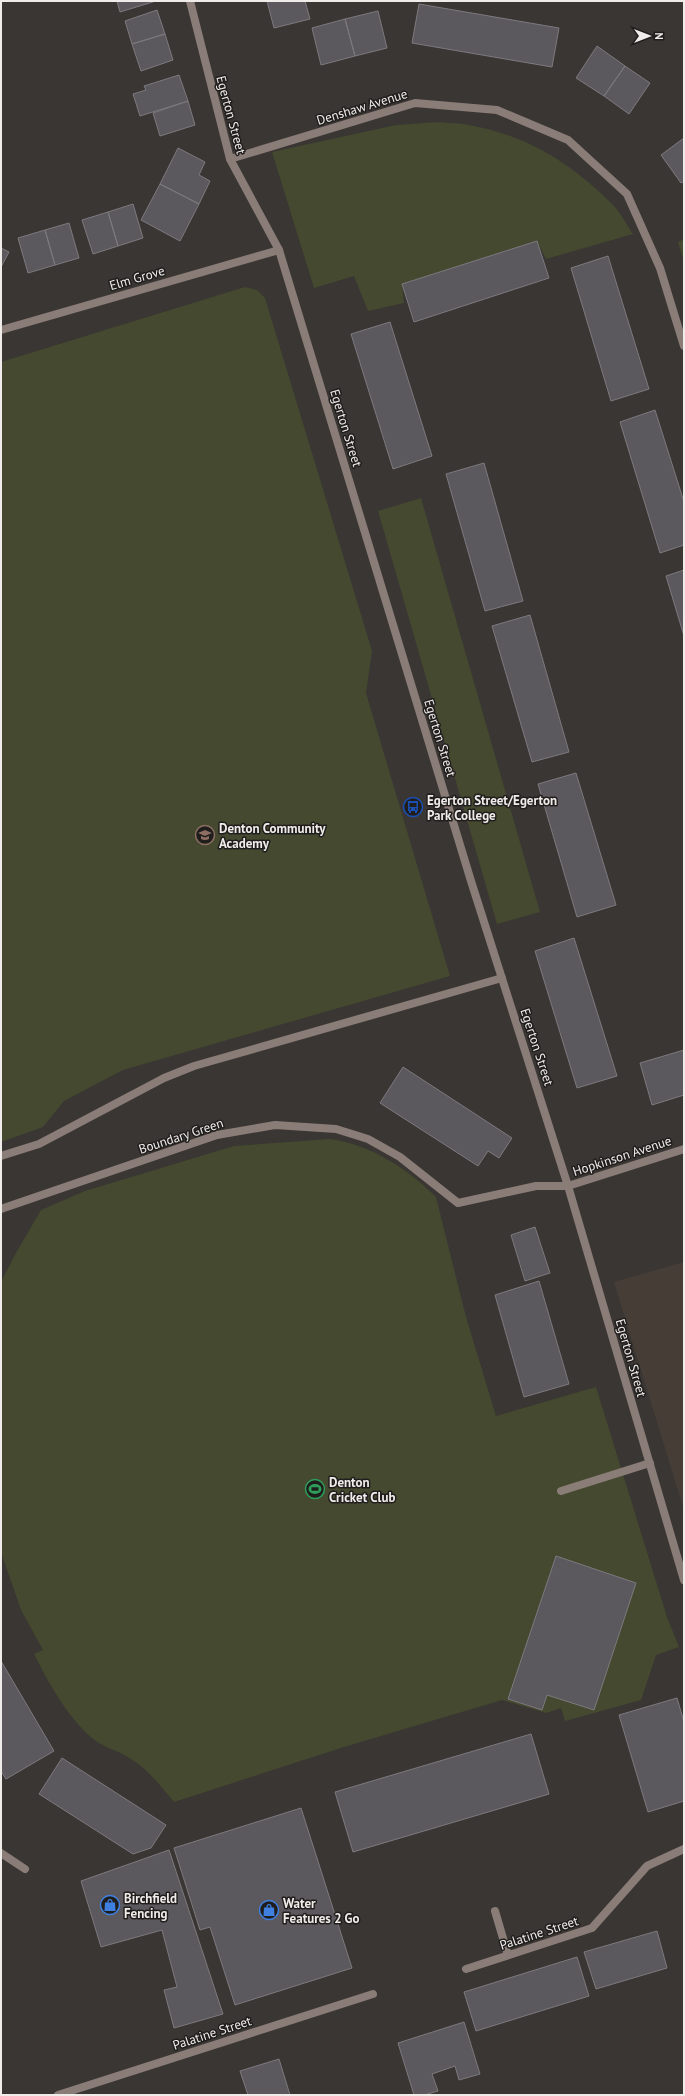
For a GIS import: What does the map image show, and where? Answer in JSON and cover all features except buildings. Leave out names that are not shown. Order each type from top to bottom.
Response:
[{"type":"street","name":"Egerton Street","points":[[190,1],[230,159],[279,250],[502,978],[568,1186],[684,1580]]},
{"type":"street","name":"Denshaw Avenue","points":[[230,159],[415,103],[497,110],[568,140],[627,194],[660,268],[684,346]]},
{"type":"street","name":"Elm Grove","points":[[1,330],[279,250]]},
{"type":"street","points":[[1,1156],[38,1144],[164,1078],[194,1066],[502,978]]},
{"type":"street","name":"Boundary Green","points":[[1,1209],[217,1134],[275,1125],[336,1129],[368,1139],[400,1157],[458,1203],[536,1186],[568,1186]]},
{"type":"street","name":"Hopkinson Avenue","points":[[568,1186],[684,1148]]},
{"type":"street","points":[[561,1491],[650,1464]]},
{"type":"street","name":"Palatine Street","points":[[466,1969],[592,1928],[647,1866],[684,1849]]},
{"type":"street","points":[[1,1853],[25,1869]]},
{"type":"street","points":[[494,1911],[508,1955]]},
{"type":"street","name":"Palatine Street","points":[[58,2095],[69,2093],[373,1994]]},
{"type":"shaded area","points":[[684,1262],[684,1510],[614,1282]]},
{"type":"green space","points":[[438,122],[465,124],[494,131],[514,137],[550,155],[567,166],[599,191],[617,209],[633,234],[546,259],[537,241],[402,284],[404,303],[368,311],[354,276],[314,288],[272,152],[396,125]]},
{"type":"green space","points":[[684,239],[684,262],[678,242]]},
{"type":"green space","name":"Denton Community Academy","points":[[245,287],[257,290],[265,298],[372,651],[366,693],[450,976],[123,1070],[64,1101],[43,1127],[1,1142],[1,362]]},
{"type":"green space","points":[[421,498],[540,912],[497,924],[378,511]]},
{"type":"green space","name":"Denton Cricket Club","points":[[330,1139],[360,1147],[388,1159],[401,1167],[425,1186],[436,1197],[466,1317],[496,1416],[596,1387],[667,1617],[679,1647],[656,1655],[641,1700],[565,1721],[561,1708],[546,1713],[502,1700],[344,1747],[174,1802],[152,1776],[140,1765],[96,1741],[86,1733],[60,1701],[34,1654],[43,1650],[21,1610],[1,1552],[1,1282],[41,1210],[85,1191],[234,1146]]},
{"type":"place","name":"Egerton Street/Egerton Park College","points":[[413,807]]},
{"type":"place","name":"Denton Community Academy","points":[[205,835]]},
{"type":"place","name":"Denton Cricket Club","points":[[315,1489]]},
{"type":"place","name":"Birchfield Fencing","points":[[110,1905]]},
{"type":"place","name":"Water Features 2 Go","points":[[269,1910]]}]
